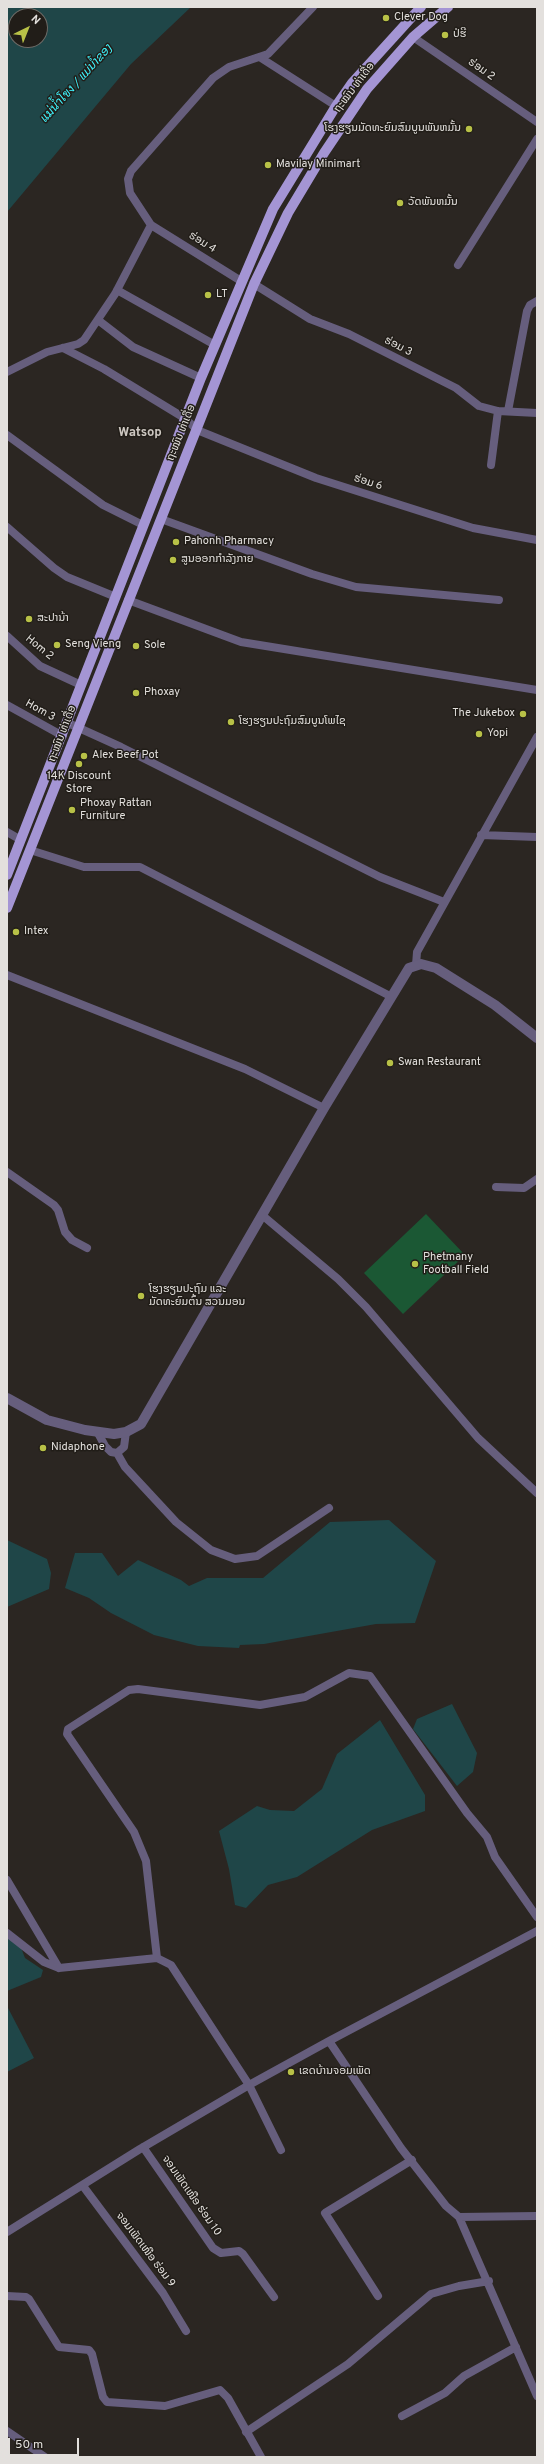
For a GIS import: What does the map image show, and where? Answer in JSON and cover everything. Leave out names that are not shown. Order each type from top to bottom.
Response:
[{"type":"main road","name":"ຖະໝົນ ທ່າເດື່ອ","points":[[7,875],[63,736],[81,685],[143,525],[241,281],[273,209],[336,106],[358,77],[421,7]]},
{"type":"main road","name":"ຖະໝົນ ທ່າເດື່ອ","points":[[7,908],[254,284],[288,213],[324,153],[367,89],[413,37],[448,7]]},
{"type":"street","points":[[7,372],[47,352],[78,344],[84,340],[117,290],[151,225],[130,194],[128,179],[131,171],[213,78],[229,67],[261,58],[268,54],[313,7]]},
{"type":"street","name":"ຮ່ອມ 2","points":[[413,37],[537,122]]},
{"type":"street","points":[[261,58],[336,106]]},
{"type":"street","points":[[458,265],[537,139]]},
{"type":"street","name":"ຮ່ອມ 4","points":[[151,225],[241,281]]},
{"type":"street","name":"ຮ່ອມ 3","points":[[254,284],[310,319],[349,334],[456,388],[480,406],[498,411],[508,410],[537,413]]},
{"type":"street","points":[[117,290],[215,345]]},
{"type":"street","points":[[508,410],[527,311],[530,305],[537,301]]},
{"type":"street","points":[[98,320],[133,347],[202,378]]},
{"type":"street","points":[[63,348],[104,369],[186,419],[196,430]]},
{"type":"street","points":[[491,465],[498,411]]},
{"type":"street","name":"ຮ່ອມ 6","points":[[196,430],[316,478],[473,528],[537,540]]},
{"type":"street","points":[[7,435],[103,505],[143,525]]},
{"type":"street","points":[[161,519],[312,574],[356,587],[499,600]]},
{"type":"street","points":[[7,527],[54,568],[67,577],[116,597]]},
{"type":"street","points":[[128,600],[240,642],[537,690]]},
{"type":"street","name":"Hom 2","points":[[7,636],[40,666],[81,685]]},
{"type":"street","name":"Hom 3","points":[[7,705],[63,736]]},
{"type":"street","points":[[68,723],[121,747],[380,877],[444,902]]},
{"type":"street","points":[[416,965],[417,952],[537,737]]},
{"type":"street","points":[[7,832],[21,840]]},
{"type":"street","points":[[481,835],[537,837]]},
{"type":"street","points":[[30,850],[84,867],[140,867],[390,996]]},
{"type":"street","points":[[7,1398],[47,1420],[98,1432],[126,1432],[141,1424],[390,996],[404,974],[416,965],[436,968],[495,1005],[537,1038]]},
{"type":"street","points":[[7,975],[245,1069],[324,1108]]},
{"type":"street","points":[[7,1172],[54,1205],[61,1218],[65,1232],[72,1240],[87,1248]]},
{"type":"street","points":[[496,1187],[524,1188],[537,1179]]},
{"type":"street","points":[[262,1215],[338,1279],[366,1307],[478,1438],[537,1493]]},
{"type":"street","points":[[98,1432],[105,1446],[111,1452],[117,1453]]},
{"type":"street","points":[[117,1453],[124,1447],[126,1432]]},
{"type":"street","points":[[117,1453],[125,1467],[176,1522],[211,1550],[234,1559],[257,1556],[329,1508]]},
{"type":"street","points":[[157,1958],[146,1861],[134,1832],[66,1731],[121,1694],[138,1689],[260,1705],[305,1697],[349,1673],[370,1676],[467,1813],[487,1837],[495,1857],[537,1917]]},
{"type":"street","points":[[7,1880],[59,1968]]},
{"type":"street","points":[[7,2232],[83,2186],[143,2147],[249,2085],[329,2040],[537,1931]]},
{"type":"street","points":[[7,1933],[44,1962],[59,1968],[157,1958],[171,1965],[249,2085],[281,2150]]},
{"type":"street","points":[[329,2040],[412,2160],[446,2206],[459,2217],[489,2282],[537,2396]]},
{"type":"street","name":"ຈອມເພັດເໜືອ ຮ່ອມ 10","points":[[143,2147],[213,2248],[222,2252],[239,2251],[244,2254],[274,2297]]},
{"type":"street","points":[[378,2296],[325,2213],[412,2160]]},
{"type":"street","name":"ຈອມເພັດເໜືອ ຮ່ອມ 9","points":[[83,2186],[163,2292],[186,2331]]},
{"type":"street","points":[[459,2217],[537,2216]]},
{"type":"street","points":[[246,2432],[348,2364],[434,2292],[489,2282]]},
{"type":"street","points":[[7,2296],[27,2297],[59,2347],[89,2350],[92,2354],[103,2397],[108,2402],[165,2406],[220,2390],[228,2398],[261,2457]]},
{"type":"street","points":[[402,2416],[445,2393],[464,2376],[516,2347]]},
{"type":"street","points":[[7,2431],[45,2457]]},
{"type":"green space","name":"Phetmany Football Field","points":[[426,1214],[465,1255],[403,1314],[364,1273]]},
{"type":"water","name":"แม่น้ำโขง / ແມ່ນ້ຳຂອງ","points":[[7,7],[191,7],[131,64],[7,212]]},
{"type":"water","points":[[389,1520],[436,1561],[415,1623],[376,1624],[264,1644],[240,1645],[239,1648],[198,1646],[154,1635],[111,1613],[89,1598],[65,1588],[75,1553],[102,1553],[118,1576],[138,1560],[181,1580],[189,1586],[207,1578],[263,1578],[330,1522]]},
{"type":"water","points":[[7,1540],[47,1559],[51,1573],[49,1589],[7,1607]]},
{"type":"water","points":[[452,1704],[477,1753],[473,1772],[457,1786],[413,1729],[417,1719]]},
{"type":"water","points":[[380,1720],[425,1795],[425,1811],[372,1830],[297,1877],[268,1885],[246,1908],[235,1905],[229,1869],[219,1831],[257,1806],[270,1810],[294,1811],[322,1789],[337,1754]]},
{"type":"water","points":[[7,1934],[20,1945],[25,1958],[43,1970],[41,1977],[7,1991]]},
{"type":"water","points":[[7,2006],[34,2058],[7,2072]]},
{"type":"place","name":"Clever Dog","points":[[386,18]]},
{"type":"place","name":"ປ່ຮີ","points":[[445,35]]},
{"type":"place","name":"ໂຮງຮຽນມັດທະຍົມສົມບູນພັນຫມັ້ນ","points":[[469,129]]},
{"type":"place","name":"Mavilay Minimart","points":[[268,165]]},
{"type":"place","name":"ວັດພັນຫມັ້ນ","points":[[400,203]]},
{"type":"place","name":"LT","points":[[208,295]]},
{"type":"place","name":"Pahonh Pharmacy","points":[[176,542]]},
{"type":"place","name":"ສູນອອກກຳລັງກາຍ","points":[[173,560]]},
{"type":"place","name":"ສະປານ້າ","points":[[29,619]]},
{"type":"place","name":"Seng Vieng","points":[[57,645]]},
{"type":"place","name":"Sole","points":[[136,646]]},
{"type":"place","name":"Phoxay","points":[[136,693]]},
{"type":"place","name":"The Jukebox","points":[[523,714]]},
{"type":"place","name":"ໂຮງຮຽນປະຖົມສົມບູນໂພໄຊ","points":[[231,722]]},
{"type":"place","name":"Yopi","points":[[479,734]]},
{"type":"place","name":"Alex Beef Pot","points":[[84,756]]},
{"type":"place","name":"14K Discount Store","points":[[79,764]]},
{"type":"place","name":"Phoxay Rattan Furniture","points":[[72,810]]},
{"type":"place","name":"Intex","points":[[16,932]]},
{"type":"place","name":"Swan Restaurant","points":[[390,1063]]},
{"type":"place","name":"Phetmany Football Field","points":[[415,1264]]},
{"type":"place","name":"ໂຮງຮຽນປະຖົມ ແລະ ມັດທະຍົມຕົ້ນ ສວນມອນ","points":[[141,1296]]},
{"type":"place","name":"Nidaphone","points":[[43,1448]]},
{"type":"place","name":"ເຂດບ້ານຈອມເພັດ","points":[[291,2072]]},
{"type":"district","name":"Watsop","points":[[140,433]]}]
